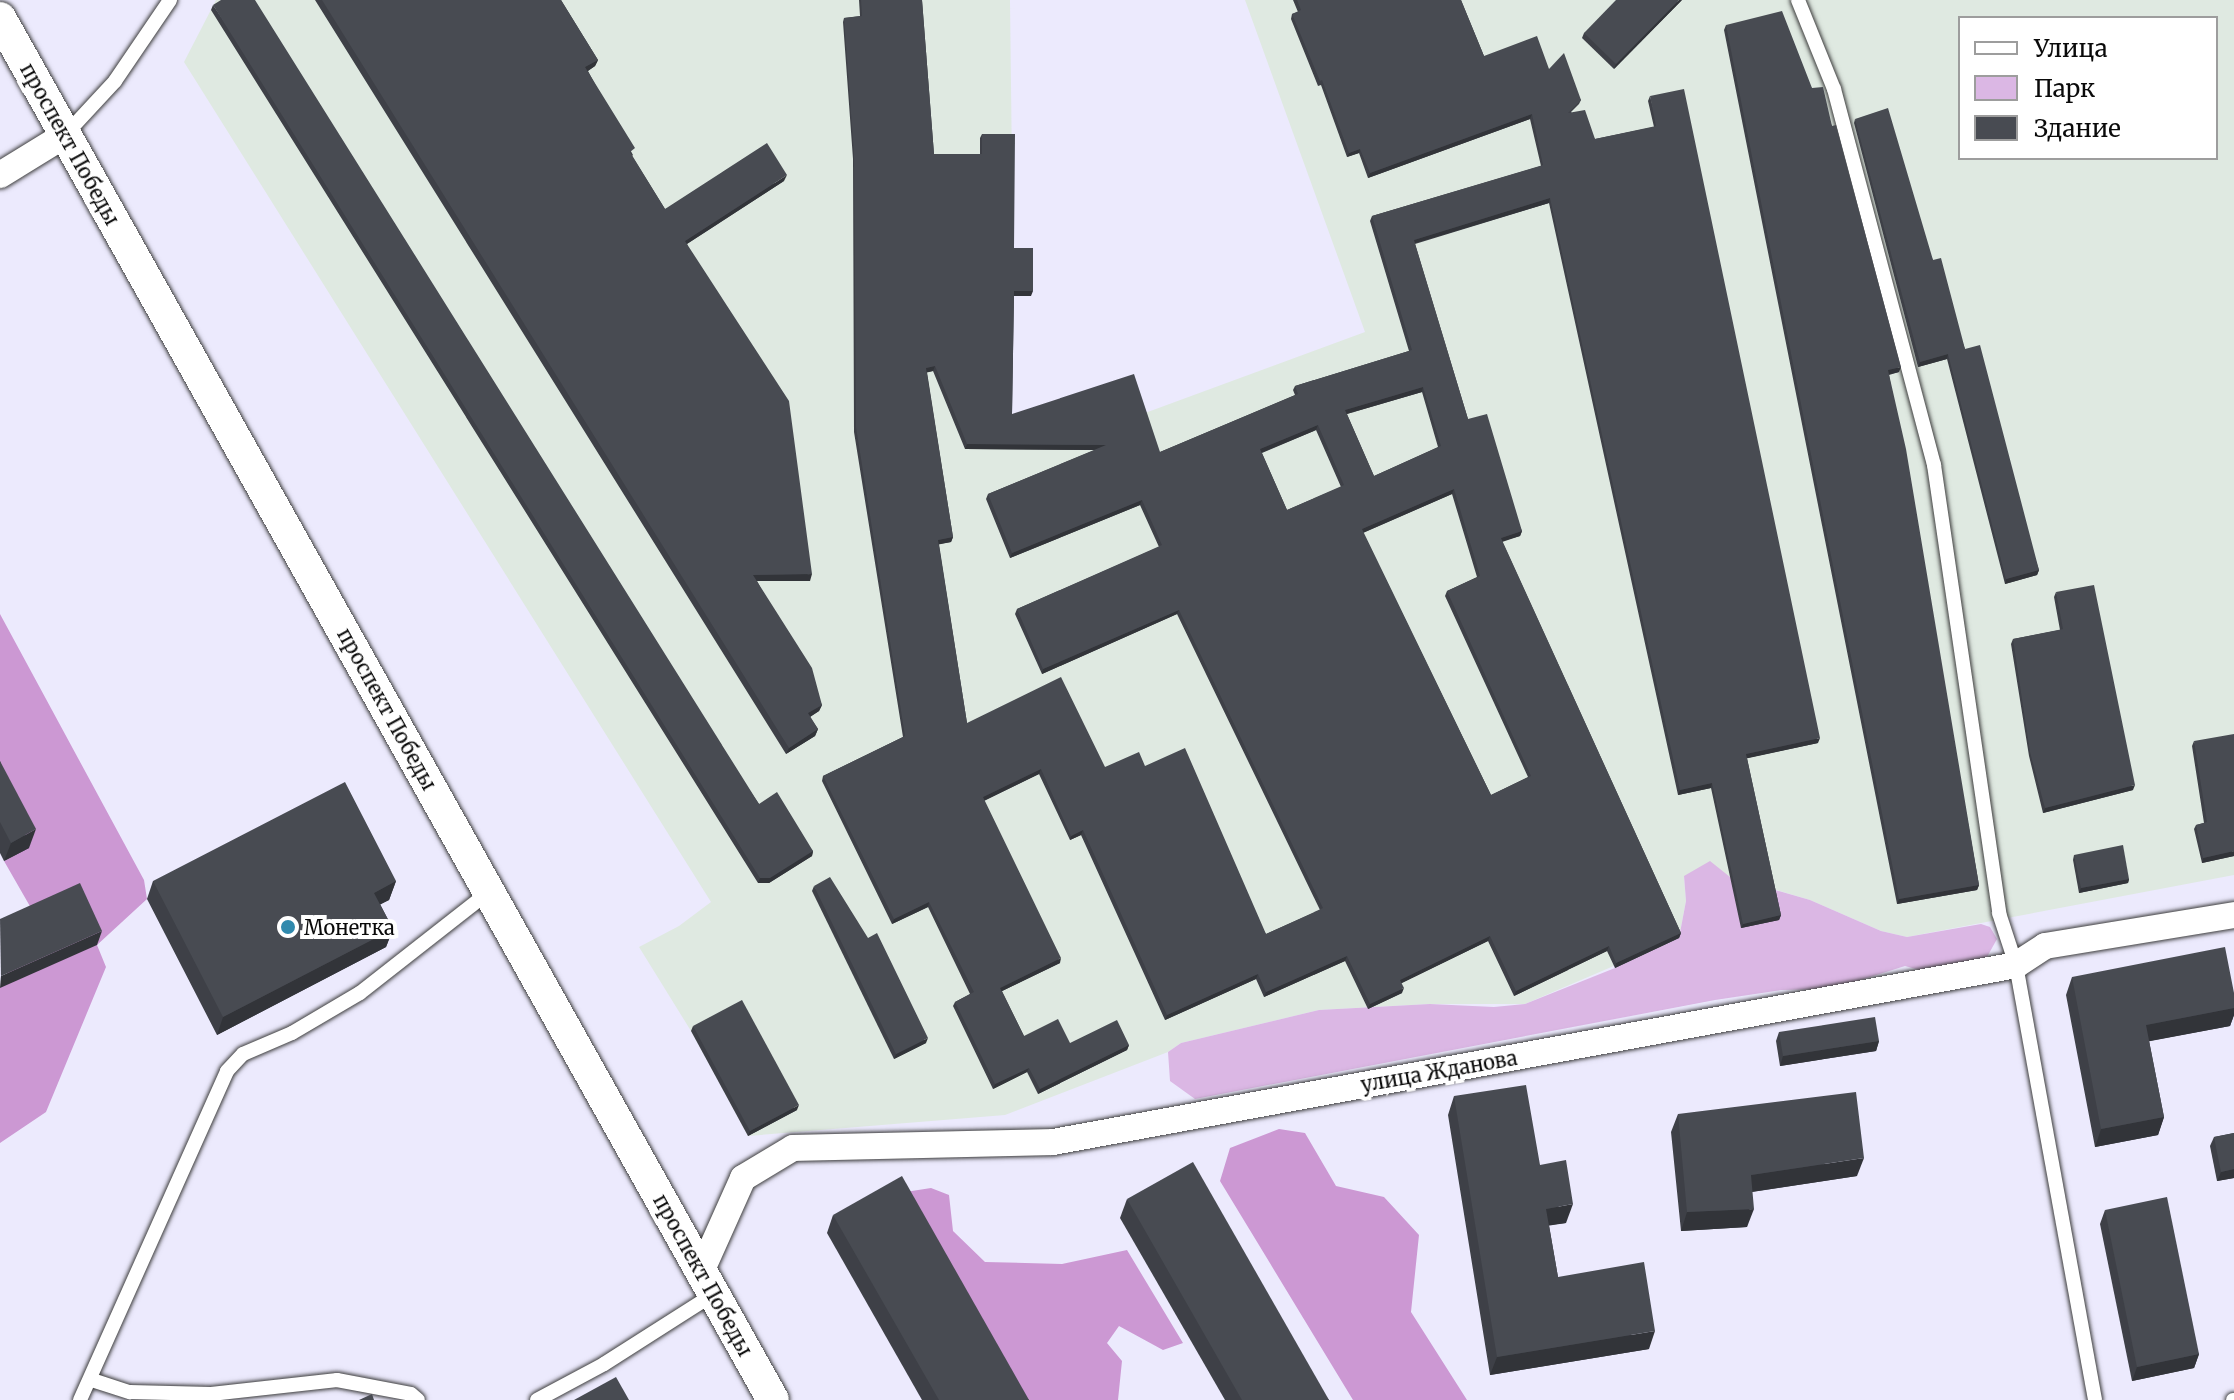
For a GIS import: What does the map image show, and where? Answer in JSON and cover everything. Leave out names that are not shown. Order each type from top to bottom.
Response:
[{"type":"street","name":"проспект Победы","points":[[0,18],[773,1400]]},
{"type":"street","points":[[0,175],[65,135]]},
{"type":"street","name":"улица Жданова","points":[[708,1283],[743,1178],[793,1148],[1053,1142],[2016,965],[2045,946],[2234,915]]},
{"type":"lane","points":[[65,135],[115,81],[170,0]]},
{"type":"lane","points":[[1798,0],[1834,89],[1934,465],[1999,913],[2016,965],[2095,1400]]},
{"type":"lane","points":[[80,1400],[92,1380],[227,1071],[243,1054],[292,1033],[360,993],[489,892]]},
{"type":"lane","points":[[537,1400],[607,1370],[708,1283]]},
{"type":"lane","points":[[92,1380],[130,1392],[211,1394],[337,1380],[411,1394],[418,1400]]},
{"type":"shaded area","points":[[216,0],[1010,0],[1013,253],[1031,253],[1031,296],[1013,296],[1011,418],[1145,413],[1365,332],[1245,0],[2234,0],[2234,875],[1907,937],[1881,931],[1810,900],[1773,889],[1779,920],[1741,928],[1730,877],[1684,877],[1686,901],[1679,938],[1525,1004],[1430,1004],[1319,1010],[1181,1043],[1168,1052],[1005,1115],[748,1136],[691,1031],[639,947],[679,926],[711,902],[184,62]]},
{"type":"shaded area","points":[[0,614],[144,880],[147,899],[97,945],[106,967],[46,1112],[0,1143],[0,988],[35,915],[4,861],[29,847],[0,792]]},
{"type":"shaded area","points":[[1279,1129],[1305,1133],[1336,1186],[1384,1197],[1419,1235],[1411,1312],[1467,1400],[1353,1400],[1220,1181],[1230,1148]]},
{"type":"shaded area","points":[[931,1188],[949,1195],[953,1231],[985,1262],[1062,1264],[1127,1250],[1183,1343],[1163,1350],[1119,1326],[1107,1343],[1122,1361],[1118,1400],[1019,1400],[899,1193]]},
{"type":"green space","points":[[1710,861],[1730,877],[1810,900],[1881,931],[1907,937],[1981,924],[1990,927],[1997,939],[1987,957],[1930,973],[1905,966],[1832,989],[1781,990],[1715,1000],[1195,1099],[1170,1081],[1168,1052],[1181,1043],[1319,1010],[1430,1004],[1494,1007],[1525,1004],[1615,968],[1679,938],[1686,901],[1684,876]]},
{"type":"building","points":[[221,0],[255,0],[759,804],[777,792],[813,851],[770,878],[760,878],[213,5]]},
{"type":"building","points":[[322,0],[561,0],[598,60],[585,67],[635,148],[630,152],[665,209],[767,143],[787,175],[685,241],[789,401],[812,574],[753,575],[812,668],[822,705],[808,713],[818,729],[789,748]]},
{"type":"building","points":[[861,0],[922,0],[934,154],[982,154],[982,134],[1015,134],[1014,248],[1033,248],[1033,291],[1014,291],[1012,414],[1134,374],[1160,452],[1298,394],[1295,386],[1412,350],[1372,216],[1543,165],[1532,114],[1370,173],[1360,149],[1349,153],[1322,80],[1292,14],[1301,10],[1297,0],[1461,0],[1484,56],[1537,36],[1549,69],[1564,53],[1581,100],[1568,113],[1585,110],[1595,139],[1656,126],[1650,96],[1684,89],[1820,738],[1746,754],[1781,915],[1743,924],[1712,783],[1680,790],[1550,198],[1414,240],[1468,419],[1487,414],[1522,531],[1501,538],[1681,933],[1616,963],[1609,946],[1516,991],[1490,936],[1400,980],[1404,988],[1370,1004],[1347,956],[1266,992],[1258,974],[1167,1015],[1083,830],[1071,836],[1041,769],[983,797],[1061,958],[1000,988],[1024,1036],[1058,1019],[1070,1043],[1117,1020],[1129,1045],[1040,1089],[1029,1068],[995,1084],[955,1002],[974,992],[929,902],[894,919],[823,776],[905,736],[856,427],[854,154],[844,18],[862,16]],"holes":[[[935,366],[967,444],[1106,445],[988,494],[1012,553],[1142,500],[1162,545],[1017,609],[1043,669],[1179,610],[1323,908],[1266,934],[1185,748],[1145,766],[1139,752],[1105,767],[1061,677],[967,723],[938,540],[953,537],[926,368]],[[1423,387],[1441,446],[1374,476],[1345,410]],[[1318,425],[1344,485],[1287,510],[1260,449]],[[1454,489],[1480,576],[1447,591],[1531,776],[1491,795],[1362,529]]]},
{"type":"building","points":[[1616,0],[1679,0],[1616,64],[1584,33]]},
{"type":"building","points":[[1782,11],[1812,88],[1823,87],[1832,126],[1836,125],[1901,367],[1888,370],[1906,449],[1979,885],[1899,899],[1726,25]]},
{"type":"building","points":[[1888,108],[1933,260],[1941,258],[1965,349],[1980,345],[2039,570],[2006,579],[1948,354],[1920,362],[1855,119]]},
{"type":"building","points":[[2094,585],[2135,785],[2045,808],[2030,752],[2013,639],[2063,629],[2056,592]]},
{"type":"building","points":[[2234,734],[2234,851],[2203,858],[2196,825],[2207,822],[2194,741]]},
{"type":"building","points":[[0,761],[36,829],[11,843],[0,822]]},
{"type":"building","points":[[345,782],[396,881],[374,893],[393,929],[223,1017],[153,881]]},
{"type":"building","points":[[2123,845],[2129,879],[2081,888],[2074,855]]},
{"type":"building","points":[[830,877],[868,938],[877,933],[928,1038],[896,1054],[814,886]]},
{"type":"building","points":[[80,883],[102,931],[1,976],[0,919]]},
{"type":"building","points":[[2225,947],[2234,1008],[2146,1025],[2164,1117],[2101,1129],[2072,977]]},
{"type":"building","points":[[742,1000],[799,1105],[750,1131],[693,1026]]},
{"type":"building","points":[[1875,1017],[1879,1041],[1783,1056],[1779,1032]]},
{"type":"building","points":[[1526,1085],[1540,1165],[1566,1160],[1573,1204],[1546,1209],[1558,1277],[1644,1262],[1655,1331],[1497,1357],[1454,1096]]},
{"type":"building","points":[[1856,1092],[1864,1158],[1751,1175],[1754,1209],[1687,1212],[1678,1114]]},
{"type":"building","points":[[2234,1133],[2234,1169],[2221,1172],[2214,1137]]},
{"type":"building","points":[[1193,1162],[1329,1400],[1242,1400],[1127,1199]]},
{"type":"building","points":[[902,1176],[1029,1400],[939,1400],[833,1215]]},
{"type":"building","points":[[2167,1197],[2199,1354],[2137,1367],[2105,1210]]},
{"type":"building","points":[[616,1377],[629,1400],[574,1400]]},
{"type":"building","points":[[372,1394],[374,1400],[359,1400]]},
{"type":"place","name":"Монетка","points":[[288,927]]}]
